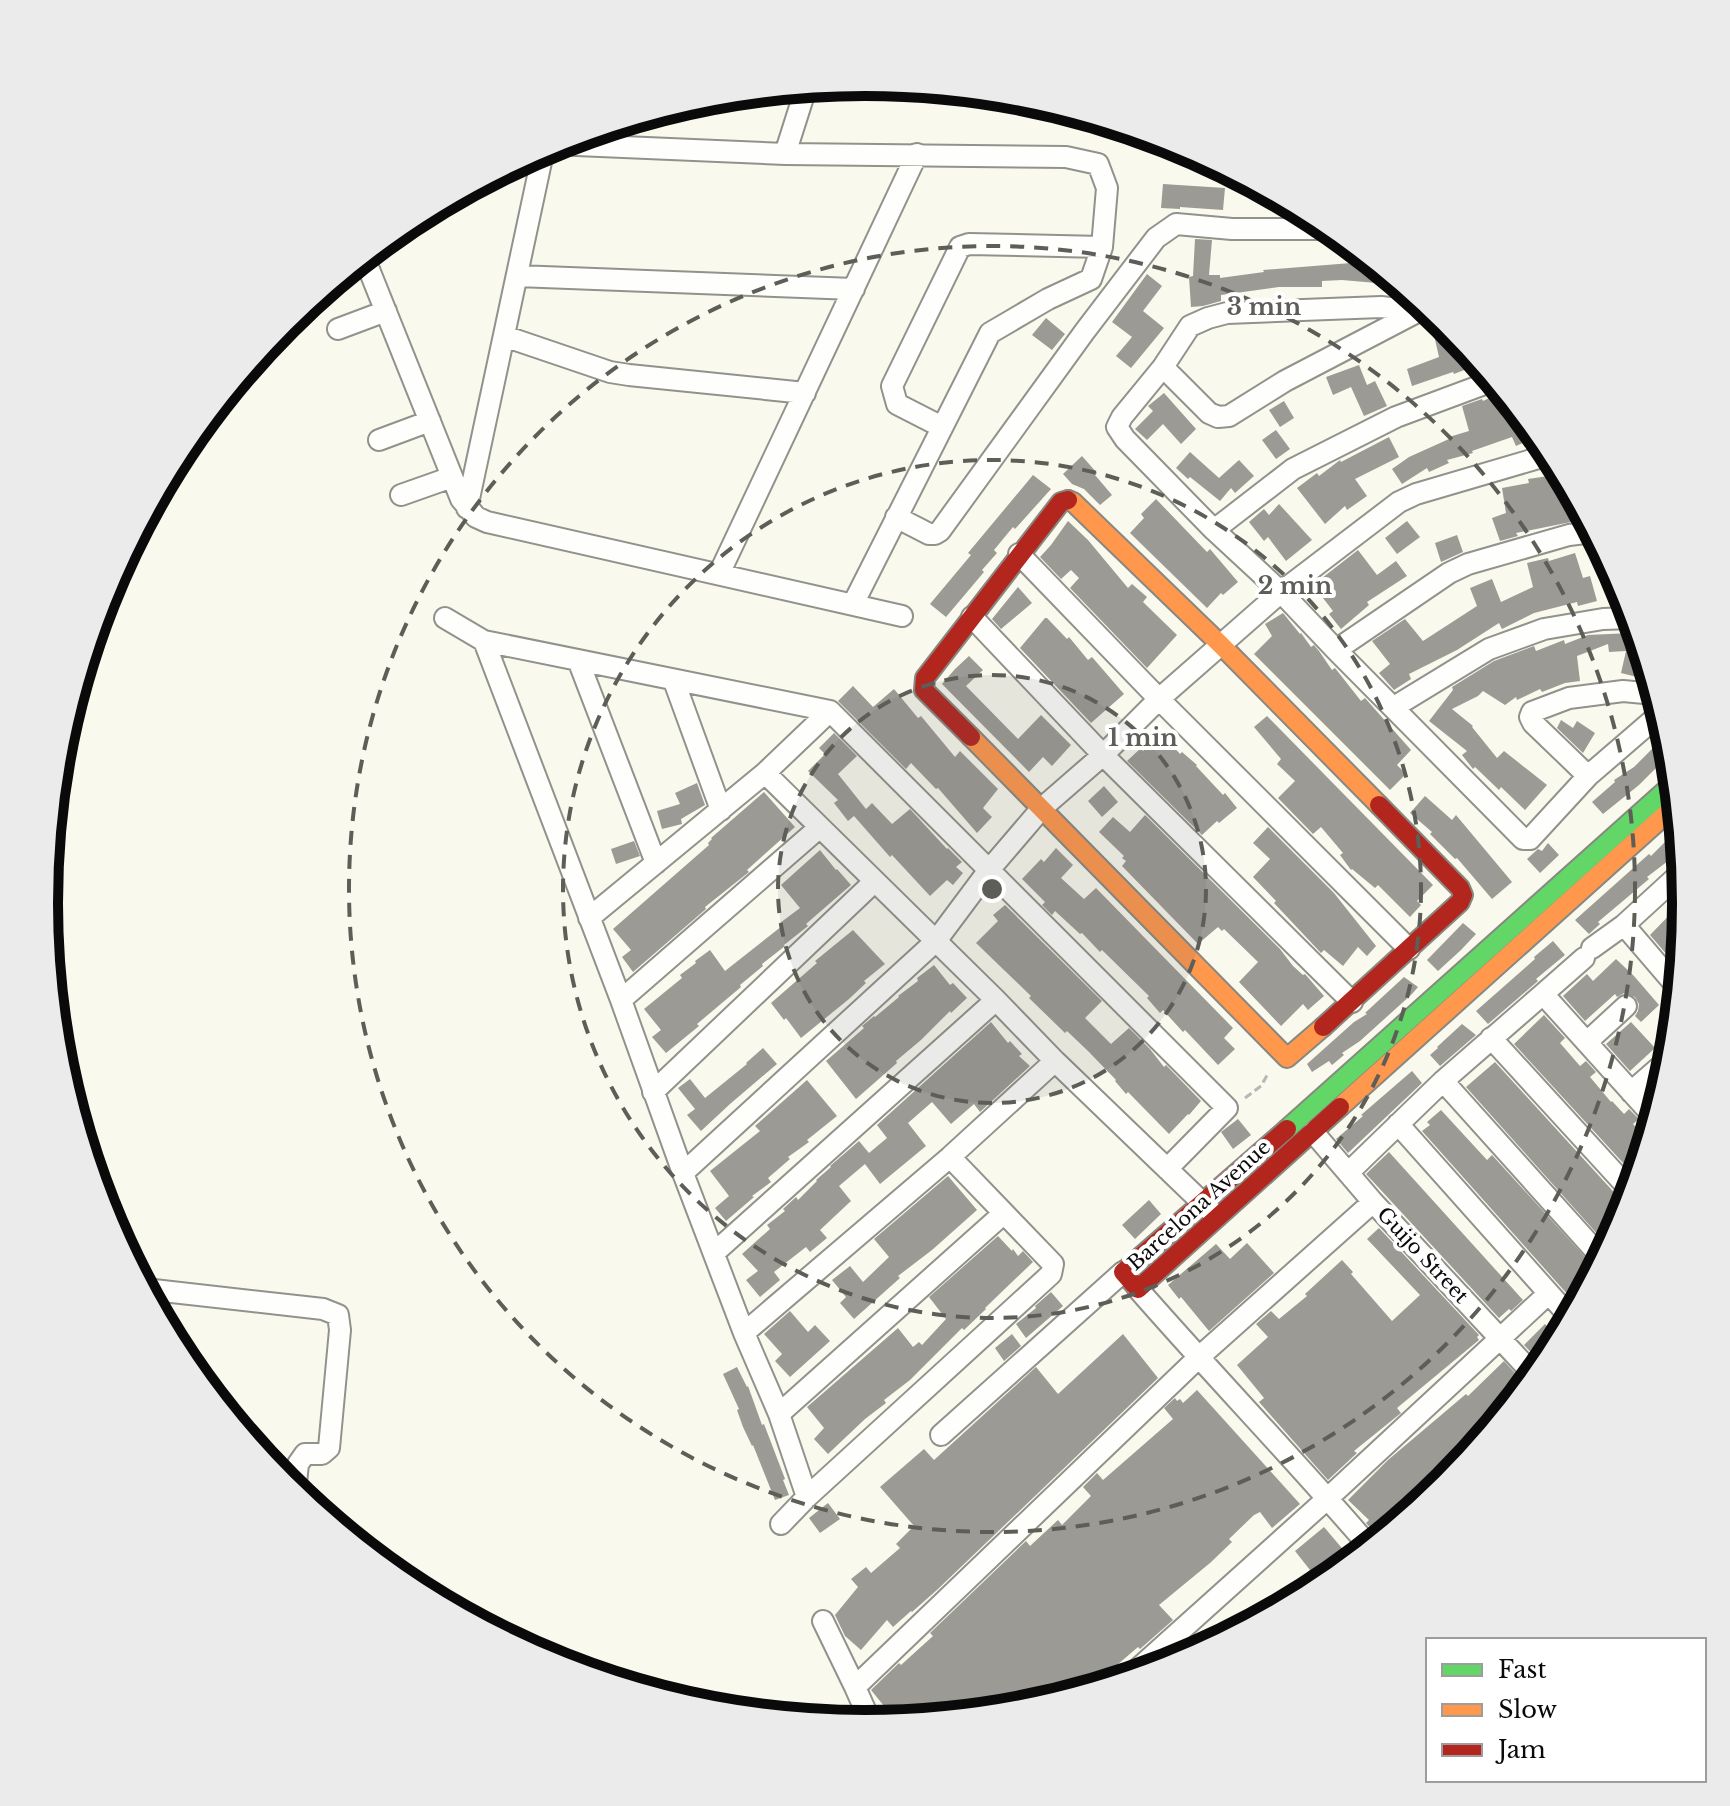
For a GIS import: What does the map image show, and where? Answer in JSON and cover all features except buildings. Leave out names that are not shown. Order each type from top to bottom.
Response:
[{"type":"street","points":[[785,154],[803,99]]},
{"type":"street","points":[[588,146],[785,154],[1066,157],[1098,164],[1107,188],[1102,247],[1091,279],[1048,299],[990,333],[853,604]]},
{"type":"street","points":[[719,574],[917,154]]},
{"type":"street","points":[[467,508],[541,164]]},
{"type":"street","points":[[896,517],[929,534],[940,531],[1156,238],[1176,224],[1232,229],[1308,229]]},
{"type":"street","points":[[942,427],[897,404],[892,386],[960,247],[969,244],[1102,247]]},
{"type":"street","points":[[368,268],[461,499],[476,517],[902,616]]},
{"type":"street","points":[[517,276],[854,289]]},
{"type":"street","points":[[1091,279],[1116,292]]},
{"type":"street","points":[[1413,311],[1381,307],[1227,313],[1208,318],[1190,326],[1117,427],[1125,439],[1214,530],[1281,592],[1523,839],[1530,839],[1588,776],[1651,722]]},
{"type":"street","points":[[338,329],[386,311]]},
{"type":"street","points":[[1163,367],[1209,413],[1218,417],[1229,416],[1285,381],[1418,316]]},
{"type":"street","points":[[504,336],[610,372],[805,393]]},
{"type":"street","points":[[1214,530],[1293,469],[1396,417],[1483,385]]},
{"type":"street","points":[[379,440],[430,421]]},
{"type":"street","points":[[683,1173],[936,941],[989,870],[1042,808],[1103,755],[1159,699],[1281,592],[1399,502],[1416,494],[1538,458]]},
{"type":"street","points":[[401,495],[452,477]]},
{"type":"street","points":[[1061,502],[1073,502],[1221,645],[1460,888],[1463,895],[1460,902],[1287,1058],[924,690],[925,678],[1019,554],[1061,502]]},
{"type":"street","points":[[1336,650],[1449,573],[1468,564],[1582,533]]},
{"type":"street","points":[[1019,554],[1409,949]]},
{"type":"street","points":[[972,617],[1103,755],[1352,1002]]},
{"type":"street","points":[[445,618],[484,641],[830,711],[1227,1108],[1167,1169]]},
{"type":"street","points":[[1394,707],[1489,649],[1544,629],[1620,618]]},
{"type":"street","points":[[484,641],[744,1333],[779,1414],[807,1497]]},
{"type":"street","points":[[578,660],[656,863]]},
{"type":"street","points":[[674,681],[721,810]]},
{"type":"street","points":[[1588,776],[1533,723],[1530,717],[1532,712],[1569,698],[1623,691],[1645,693]]},
{"type":"street","points":[[589,918],[765,773],[830,711]]},
{"type":"street","points":[[765,773],[1210,1210]]},
{"type":"street","name":"Barcelona Avenue","points":[[1664,792],[1210,1210],[1138,1289],[1123,1272],[1210,1210],[1313,1132],[1666,814]]},
{"type":"street","points":[[621,1000],[820,827]]},
{"type":"street","points":[[653,1092],[875,881]]},
{"type":"street","points":[[1348,1173],[1443,1081],[1671,882]]},
{"type":"street","points":[[1624,925],[1668,976]]},
{"type":"street","points":[[1543,994],[1646,1108]]},
{"type":"street","points":[[714,1253],[996,1000]]},
{"type":"street","points":[[1587,1042],[1626,1006]]},
{"type":"street","points":[[1491,1038],[1622,1181]]},
{"type":"street","points":[[744,1333],[950,1157],[1055,1061]]},
{"type":"street","points":[[1631,1092],[1653,1073]]},
{"type":"street","points":[[1443,1081],[1594,1249]]},
{"type":"street","points":[[1398,1124],[1563,1309]]},
{"type":"street","name":"Guijo Street","points":[[1313,1132],[1373,1202],[1525,1366]]},
{"type":"street","points":[[781,1524],[1051,1274],[1053,1264],[950,1157]]},
{"type":"street","points":[[855,1687],[1198,1358],[1373,1202]]},
{"type":"street","points":[[779,1414],[1003,1214]]},
{"type":"street","points":[[941,1435],[1123,1272]]},
{"type":"street","points":[[1138,1289],[1362,1538]]},
{"type":"street","points":[[158,1290],[323,1309],[338,1315],[340,1330],[329,1448],[322,1454],[305,1454],[298,1464],[297,1476]]},
{"type":"street","points":[[1151,1657],[1548,1294]]},
{"type":"street","points":[[823,1621],[865,1710]]},
{"type":"path","points":[[1227,1108],[1261,1086],[1275,1060],[1287,1058]]},
{"type":"traffic: fast","points":[[1287,1129],[1664,792]]},
{"type":"traffic: slow","points":[[1068,500],[1221,645],[1379,805]]},
{"type":"traffic: slow","points":[[971,737],[1287,1058],[1323,1027]]},
{"type":"traffic: slow","points":[[1340,1107],[1666,814]]},
{"type":"traffic: jam","points":[[971,737],[924,690],[925,678],[1061,502],[1068,500]]},
{"type":"traffic: jam","points":[[1323,1027],[1460,902],[1463,895],[1460,888],[1379,805]]},
{"type":"traffic: jam","points":[[1287,1129],[1123,1272],[1138,1289],[1340,1107]]}]
